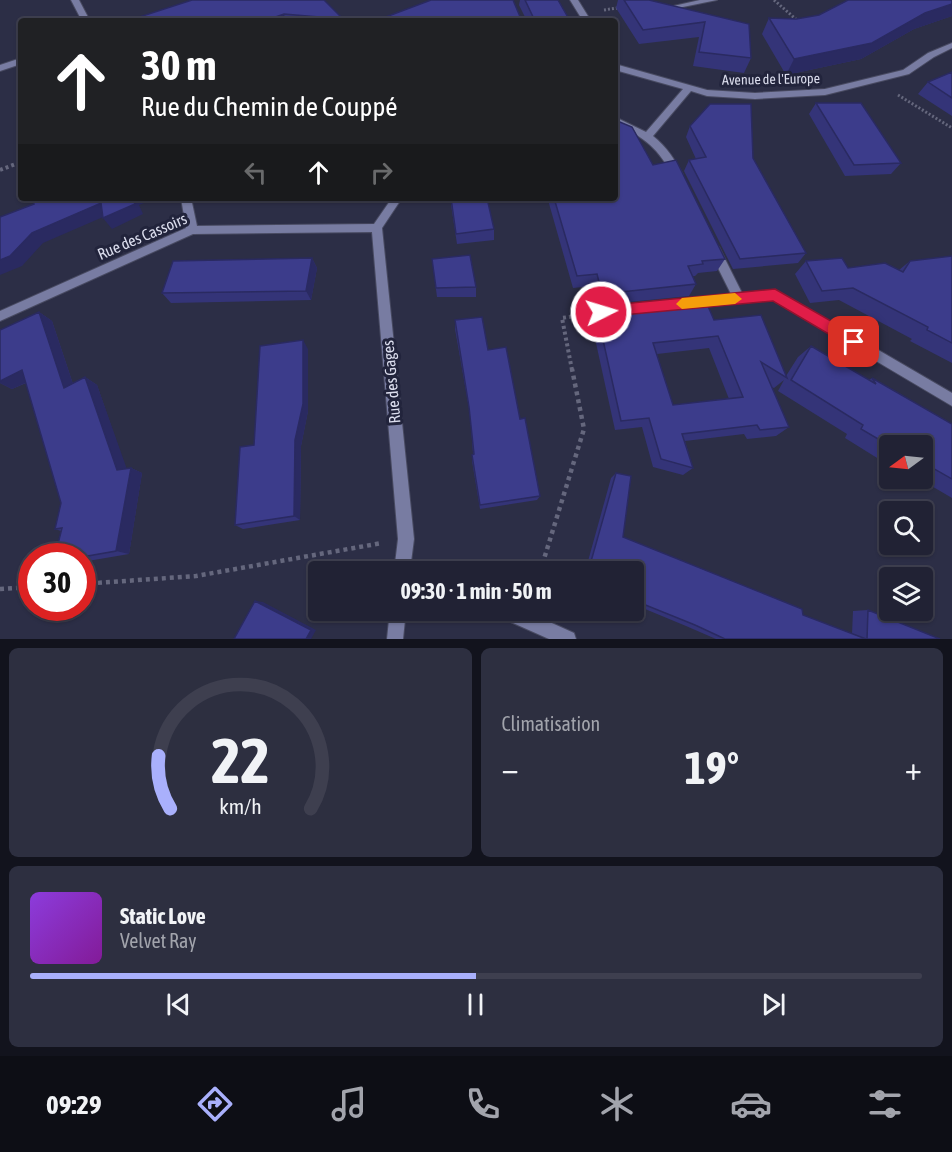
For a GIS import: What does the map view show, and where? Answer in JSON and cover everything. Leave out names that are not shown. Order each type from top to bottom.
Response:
[{"type":"street","points":[[75,0],[84,18]]},
{"type":"street","points":[[574,0],[585,18]]},
{"type":"street","points":[[673,8],[713,0]]},
{"type":"street","name":"Avenue de l'Europe","points":[[618,68],[707,93],[755,96],[825,92],[906,72],[931,55],[952,45]]},
{"type":"street","points":[[0,68],[18,62]]},
{"type":"street","points":[[648,136],[689,88]]},
{"type":"street","points":[[618,121],[658,143],[670,159],[686,191]]},
{"type":"street","points":[[187,201],[192,230]]},
{"type":"street","points":[[377,228],[395,201]]},
{"type":"street","name":"Rue des Cassoirs","points":[[0,316],[192,230],[377,228]]},
{"type":"street","name":"Rue des Gages","points":[[377,228],[406,539],[406,561]]},
{"type":"street","points":[[708,234],[739,298]]},
{"type":"street","points":[[682,304],[775,295],[952,400]]},
{"type":"street","points":[[394,639],[396,621]]},
{"type":"street","points":[[528,621],[568,639]]},
{"type":"path","points":[[774,0],[799,21]]},
{"type":"path","points":[[877,80],[952,128]]},
{"type":"path","points":[[0,170],[18,163]]},
{"type":"path","points":[[543,561],[584,429],[562,318],[601,312]]},
{"type":"path","points":[[96,583],[196,576],[406,539]]},
{"type":"path","points":[[0,589],[18,588]]},
{"type":"building","points":[[192,0],[324,0],[342,18],[284,14],[273,18],[136,18]]},
{"type":"building","points":[[431,0],[513,0],[521,18],[383,18]]},
{"type":"building","points":[[525,0],[558,0],[568,18],[534,18]]},
{"type":"building","points":[[624,0],[649,0],[749,24],[751,58],[699,52],[705,22],[643,30]]},
{"type":"building","points":[[848,0],[952,0],[952,4],[925,13],[872,43],[794,59],[769,18],[796,19],[819,15]]},
{"type":"building","points":[[952,72],[952,98],[928,82]]},
{"type":"building","points":[[816,103],[861,103],[901,163],[854,165]]},
{"type":"building","points":[[710,104],[751,104],[753,158],[806,253],[740,259],[689,160],[706,157],[690,126]]},
{"type":"building","points":[[618,121],[632,127],[653,165],[676,160],[725,259],[702,261],[703,264],[688,266],[696,284],[602,294],[597,274],[577,276],[555,201],[618,201]]},
{"type":"building","points":[[33,201],[134,201],[135,204],[103,218],[101,203],[32,233],[10,256],[0,260],[0,217],[34,204]]},
{"type":"building","points":[[451,201],[488,201],[494,229],[456,234]]},
{"type":"building","points":[[470,255],[476,287],[436,288],[432,259]]},
{"type":"building","points":[[952,256],[952,343],[927,330],[928,327],[853,288],[822,291],[806,261],[842,258],[848,268],[885,263],[903,272],[910,261]]},
{"type":"building","points":[[312,258],[306,291],[162,293],[173,261]]},
{"type":"building","points":[[704,297],[714,320],[761,315],[787,378],[761,362],[789,427],[760,430],[757,425],[682,434],[693,468],[661,459],[649,418],[621,421],[601,331],[613,330],[607,307]],"holes":[[[718,336],[743,397],[673,405],[653,343]]]},
{"type":"building","points":[[39,312],[64,388],[85,377],[117,470],[131,468],[116,551],[96,555],[96,543],[58,543],[62,528],[55,529],[61,503],[22,370],[0,381],[0,330]]},
{"type":"building","points":[[482,317],[488,350],[506,347],[520,419],[525,418],[540,496],[480,505],[472,455],[474,454],[469,407],[455,320]]},
{"type":"building","points":[[303,340],[303,404],[295,440],[294,516],[235,525],[240,447],[254,445],[260,346]]},
{"type":"building","points":[[811,346],[952,424],[952,479],[933,468],[933,435],[879,435],[879,440],[861,429],[863,425],[791,380]]},
{"type":"building","points":[[616,473],[631,476],[623,537],[802,609],[803,615],[866,639],[725,639],[644,604],[644,561],[591,561]]},
{"type":"building","points":[[255,601],[311,630],[306,639],[234,639]]},
{"type":"building","points":[[868,610],[879,614],[879,621],[895,621],[940,639],[867,639]]},
{"type":"slow traffic","points":[[682,304],[735,299]]},
{"type":"route","points":[[601,312],[775,295],[854,342]]}]
